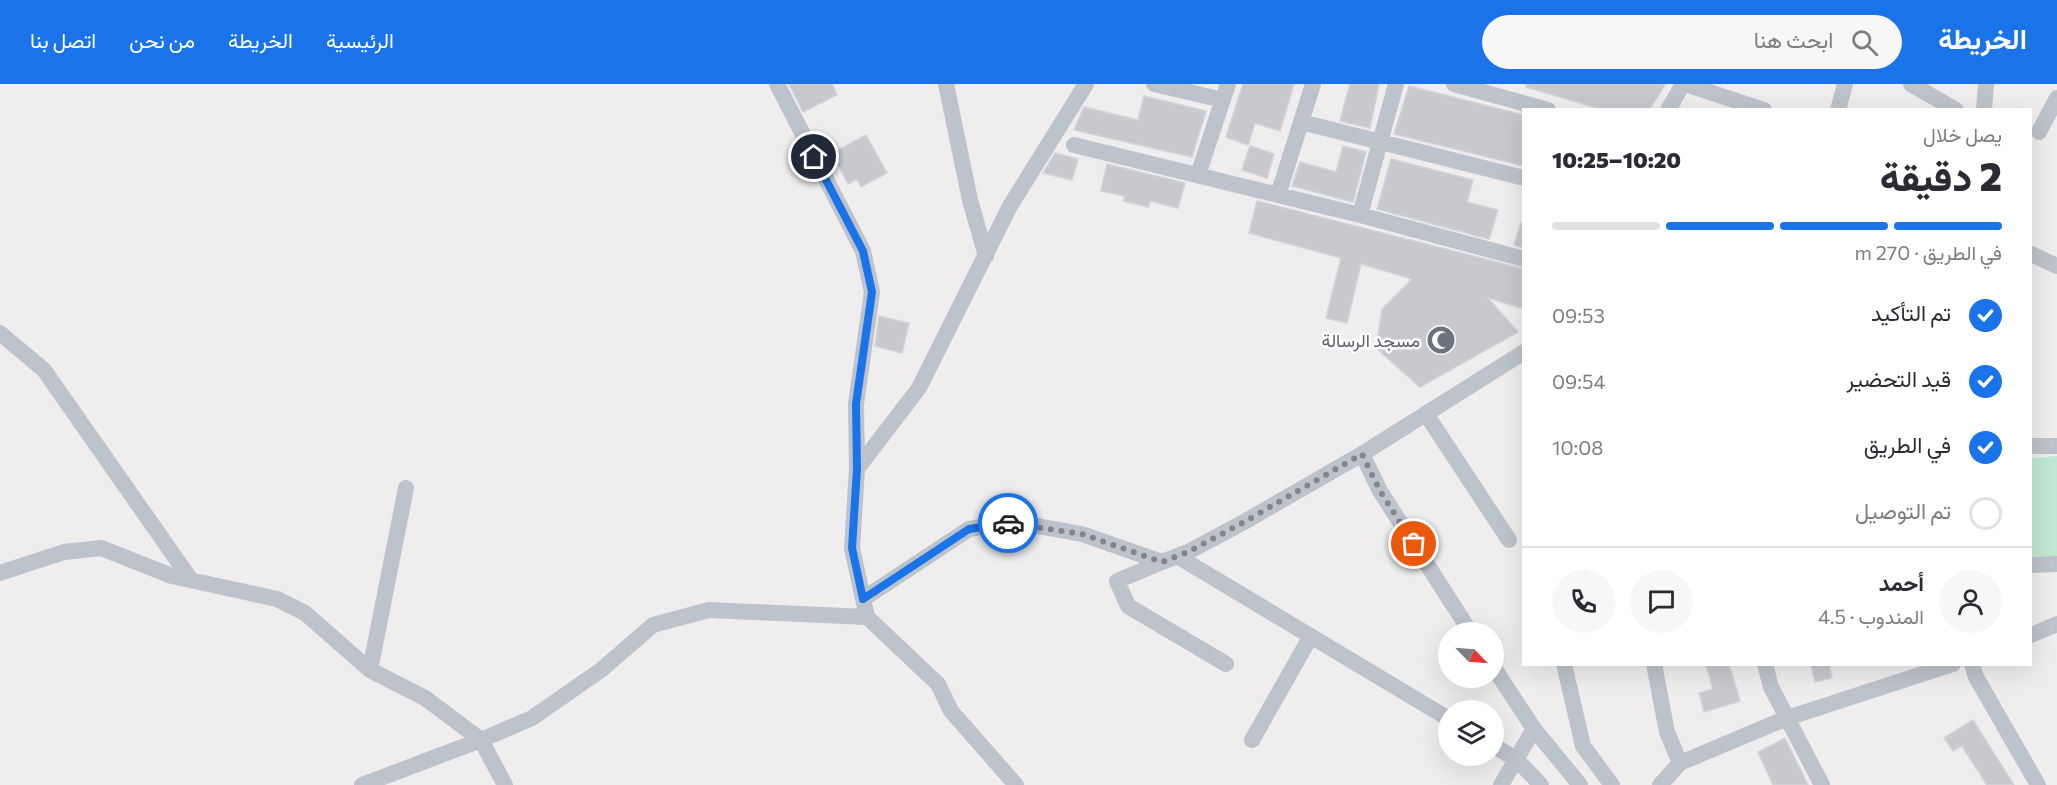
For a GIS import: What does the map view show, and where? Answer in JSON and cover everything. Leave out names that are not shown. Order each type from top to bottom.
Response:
[{"type":"street","points":[[777,84],[863,251],[872,292],[856,404],[857,469],[852,548],[867,617],[938,684],[951,711],[1016,785]]},
{"type":"street","points":[[946,84],[970,200],[986,256]]},
{"type":"street","points":[[857,469],[919,388],[1010,206],[1086,84]]},
{"type":"street","points":[[1154,84],[1226,92],[1198,175]]},
{"type":"street","points":[[1278,195],[1313,84]]},
{"type":"street","points":[[1360,215],[1396,84]]},
{"type":"street","points":[[1669,108],[1684,84],[1758,108]]},
{"type":"street","points":[[1839,108],[1845,84]]},
{"type":"street","points":[[1911,84],[1953,108]]},
{"type":"street","points":[[1984,108],[1986,84]]},
{"type":"street","points":[[1465,85],[1541,108]]},
{"type":"street","points":[[2039,132],[2057,98]]},
{"type":"street","points":[[1301,122],[1522,178]]},
{"type":"street","points":[[1074,145],[1360,215],[1522,258]]},
{"type":"street","points":[[2032,254],[2057,266]]},
{"type":"street","points":[[0,333],[44,370],[191,580]]},
{"type":"street","points":[[1226,664],[1128,606],[1117,581],[1170,559],[1244,522],[1362,454],[1522,353]]},
{"type":"street","points":[[1426,414],[1509,540]]},
{"type":"street","points":[[2032,446],[2057,446]]},
{"type":"street","points":[[1362,454],[1380,491],[1464,622]]},
{"type":"street","points":[[370,670],[406,488]]},
{"type":"street","points":[[863,599],[969,529],[1015,522],[1082,534],[1170,559],[1311,636],[1438,712]]},
{"type":"street","points":[[0,573],[64,552],[101,548],[172,576],[277,599],[305,614],[370,670],[425,698],[481,740],[505,785]]},
{"type":"street","points":[[2032,565],[2057,564]]},
{"type":"street","points":[[362,785],[532,718],[601,669],[653,625],[709,610],[867,617]]},
{"type":"street","points":[[2032,635],[2057,624]]},
{"type":"street","points":[[1252,740],[1311,636]]},
{"type":"street","points":[[1564,666],[1583,746],[1612,785]]},
{"type":"street","points":[[1654,666],[1666,732],[1680,763]]},
{"type":"street","points":[[1766,666],[1771,687],[1822,785]]},
{"type":"street","points":[[1660,785],[1680,763],[1905,671],[1939,666]]},
{"type":"street","points":[[1973,666],[1976,677],[2038,785]]},
{"type":"street","points":[[1504,683],[1534,729],[1580,785]]},
{"type":"street","points":[[1501,785],[1534,729]]},
{"type":"street","points":[[1504,752],[1516,759],[1541,785]]},
{"type":"green space","points":[[2057,456],[2057,556],[2032,558],[2032,458]]},
{"type":"building","points":[[789,84],[832,84],[837,95],[803,112]]},
{"type":"building","points":[[1243,84],[1294,84],[1280,131],[1255,123],[1248,145],[1226,137]]},
{"type":"building","points":[[1350,84],[1379,84],[1370,128],[1340,121]]},
{"type":"building","points":[[1527,84],[1666,84],[1650,108],[1597,108],[1526,87]]},
{"type":"building","points":[[1409,86],[1522,114],[1522,166],[1394,134]]},
{"type":"building","points":[[1144,96],[1206,111],[1192,157],[1074,130],[1084,107],[1138,120]]},
{"type":"building","points":[[866,135],[887,173],[861,187],[857,179],[848,184],[832,153]]},
{"type":"building","points":[[1250,146],[1274,154],[1267,178],[1242,170]]},
{"type":"building","points":[[1343,146],[1366,152],[1353,202],[1292,186],[1300,162],[1336,172]]},
{"type":"building","points":[[1055,153],[1078,159],[1072,180],[1043,173]]},
{"type":"building","points":[[1391,159],[1473,180],[1467,202],[1498,210],[1489,239],[1377,209]]},
{"type":"building","points":[[1107,164],[1185,183],[1178,208],[1150,201],[1148,207],[1123,201],[1125,196],[1101,191]]},
{"type":"building","points":[[1257,201],[1522,268],[1522,308],[1488,298],[1518,332],[1420,387],[1376,348],[1382,309],[1412,279],[1361,264],[1347,323],[1326,318],[1341,258],[1249,233]]},
{"type":"building","points":[[1521,223],[1522,223],[1522,247],[1514,245]]},
{"type":"building","points":[[879,316],[909,323],[902,353],[875,346]]},
{"type":"building","points":[[1707,666],[1730,666],[1740,701],[1704,712],[1699,693],[1713,689]]},
{"type":"building","points":[[1811,666],[1829,666],[1832,678],[1815,682]]},
{"type":"building","points":[[1973,720],[2014,785],[1987,785],[1962,746],[1953,751],[1944,738]]},
{"type":"building","points":[[1785,738],[1808,785],[1773,785],[1758,752]]},
{"type":"way so far","points":[[1008,523],[1043,526],[1082,534],[1162,562],[1188,552],[1244,522],[1362,454],[1380,491],[1414,544]]},
{"type":"place","name":"مسجد الرسالة","points":[[1441,340]]},
{"type":"route","points":[[814,157],[863,251],[872,292],[856,404],[857,469],[852,548],[863,599],[969,529],[1008,523]]}]
